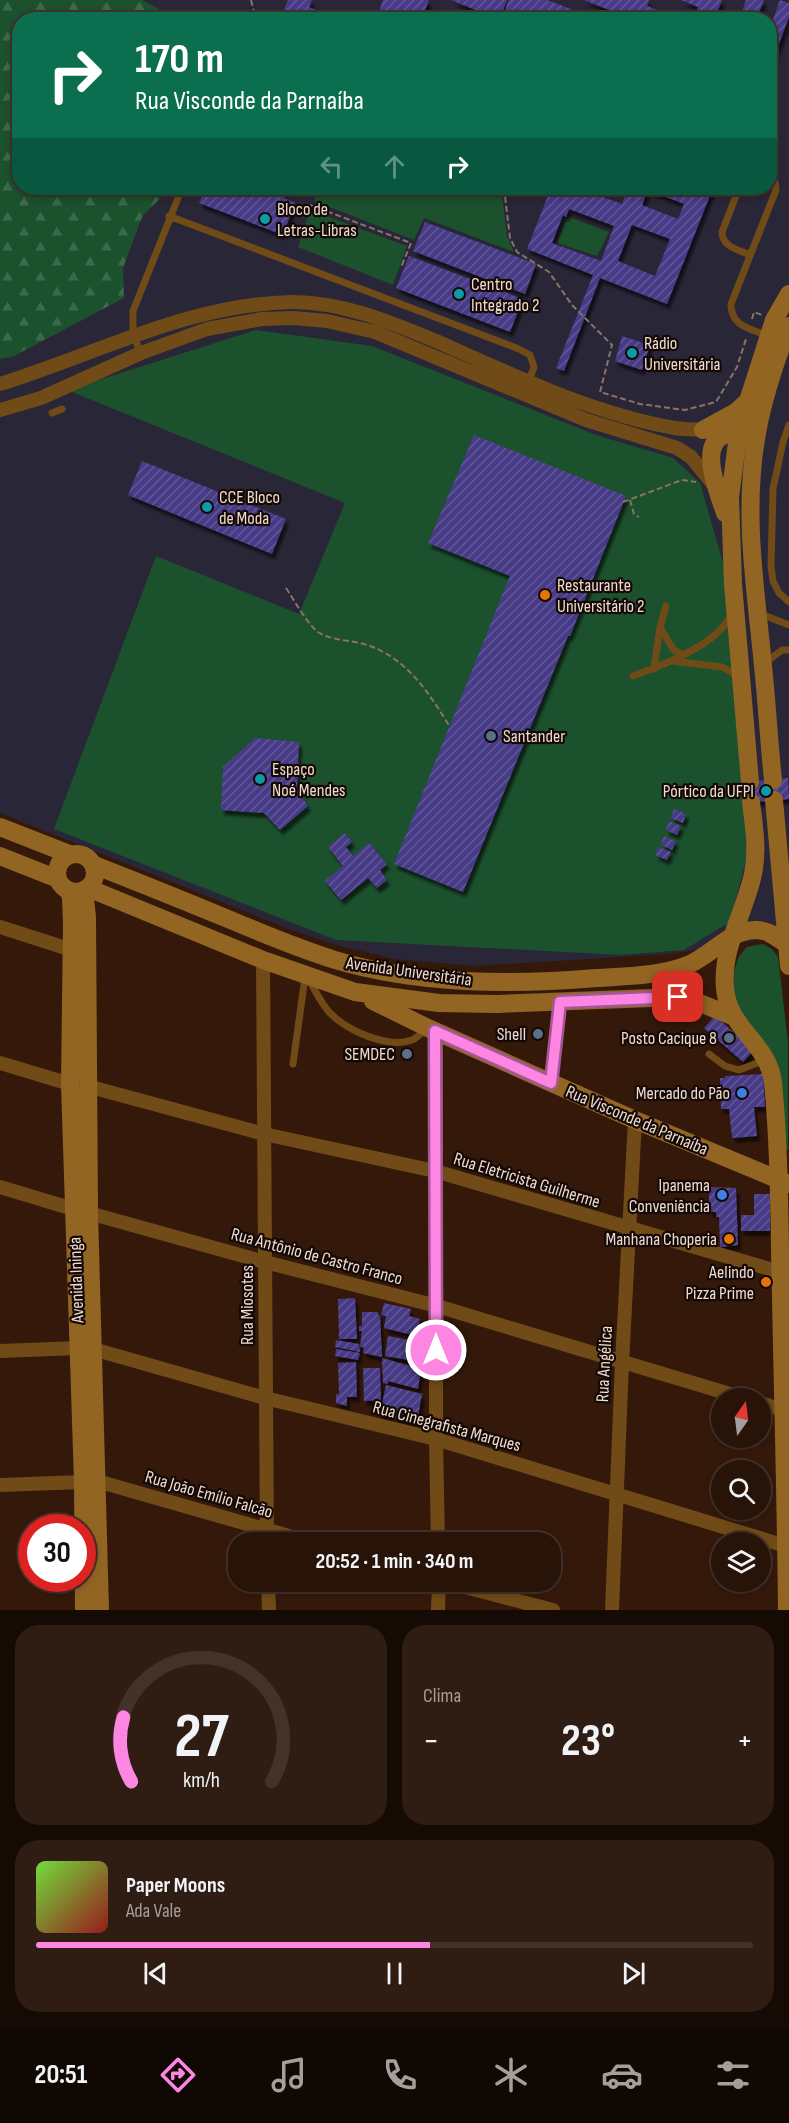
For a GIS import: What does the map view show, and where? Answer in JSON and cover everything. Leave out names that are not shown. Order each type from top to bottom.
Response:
[{"type":"main road","points":[[750,782],[730,528],[733,434],[789,294]]},
{"type":"main road","points":[[773,780],[750,538],[756,440],[775,366],[777,327]]},
{"type":"main road","points":[[703,430],[736,412],[748,401]]},
{"type":"main road","points":[[730,528],[714,485],[711,463],[712,447],[719,438],[733,434],[750,441],[755,451]]},
{"type":"main road","points":[[746,737],[770,736]]},
{"type":"main road","points":[[774,800],[789,965]]},
{"type":"main road","points":[[751,802],[756,834],[756,855],[725,966],[724,985],[732,1016],[767,1059],[773,1081],[784,1182],[780,1272],[788,1546],[787,1610]]},
{"type":"main road","points":[[0,827],[69,854],[86,856],[94,865],[95,878],[74,887],[56,873],[60,862],[69,854]]},
{"type":"main road","name":"Avenida Universitária","points":[[0,856],[263,960],[355,992],[439,1003],[496,1004],[678,997],[695,1001],[732,1016]]},
{"type":"main road","name":"Avenida Universitária","points":[[94,865],[335,960],[376,969],[457,981],[568,980],[638,975],[689,964],[714,951],[733,936]]},
{"type":"main road","name":"Avenida Ininga","points":[[74,887],[71,897],[80,951],[81,1211],[90,1481],[100,1610]]},
{"type":"main road","points":[[733,936],[744,931],[761,930],[772,934],[786,944]]},
{"type":"main road","points":[[329,983],[335,960]]},
{"type":"main road","points":[[564,1002],[568,980]]},
{"type":"main road","name":"Rua Visconde da Parnaíba","points":[[355,992],[551,1083],[784,1182]]},
{"type":"main road","name":"Avenida Ininga","points":[[84,1610],[90,1481]]},
{"type":"street","points":[[0,384],[34,374],[133,335],[202,314],[292,302],[346,308],[381,319],[567,397],[651,424],[733,434]]},
{"type":"street","points":[[0,410],[41,398],[141,353],[207,328],[234,323],[293,318],[327,321],[375,332],[586,420],[678,448],[691,457],[714,485]]},
{"type":"street","points":[[0,927],[80,951]]},
{"type":"street","name":"Rua Miosotes","points":[[263,960],[267,1532]]},
{"type":"street","points":[[431,1029],[437,1306],[438,1532]]},
{"type":"street","name":"Rua Eletricista Guilherme","points":[[0,1063],[264,1134],[435,1171],[780,1272]]},
{"type":"street","name":"Rua Angélica","points":[[612,1610],[635,1120]]},
{"type":"street","name":"Rua Antônio de Castro Franco","points":[[0,1187],[265,1262],[437,1306],[711,1389]]},
{"type":"street","name":"Rua Cinegrafista Marques","points":[[0,1351],[86,1348],[266,1398],[436,1439],[788,1546]]},
{"type":"street","points":[[771,1406],[783,1410]]},
{"type":"street","name":"Rua João Emílio Falcão","points":[[0,1485],[90,1481],[254,1532]]},
{"type":"street","points":[[268,1592],[269,1610]]},
{"type":"street","points":[[438,1610],[439,1592]]},
{"type":"street","points":[[483,1592],[553,1610]]},
{"type":"lane","points":[[141,353],[133,335],[131,320],[135,303],[179,195]]},
{"type":"lane","points":[[736,195],[722,232],[722,238],[726,244],[750,255]]},
{"type":"lane","points":[[774,195],[731,304],[731,315],[734,321],[749,328],[777,327]]},
{"type":"lane","points":[[169,216],[519,349],[530,355],[534,368],[529,381]]},
{"type":"lane","points":[[52,414],[62,409]]},
{"type":"lane","points":[[789,425],[773,489],[771,566],[773,581],[779,593],[789,602]]},
{"type":"lane","points":[[633,676],[673,661],[721,632],[729,621],[735,603]]},
{"type":"lane","points":[[654,669],[660,627],[666,606]]},
{"type":"lane","points":[[756,612],[789,625]]},
{"type":"lane","points":[[660,627],[673,649],[682,656]]},
{"type":"lane","points":[[763,664],[782,650],[789,650]]},
{"type":"lane","points":[[673,661],[722,667],[742,678]]},
{"type":"lane","points":[[306,975],[328,1010],[344,1026],[372,1038],[396,1041],[412,1040],[431,1029]]},
{"type":"lane","points":[[292,1064],[306,975]]},
{"type":"lane","points":[[551,1083],[564,1002]]},
{"type":"lane","points":[[709,1054],[725,1066],[739,1070],[767,1059]]},
{"type":"path","points":[[505,195],[510,238],[518,252],[549,272],[572,304],[612,345],[600,392],[640,404],[686,410],[716,402],[737,367],[754,312],[777,327]]},
{"type":"path","points":[[310,205],[411,243],[402,265],[405,266]]},
{"type":"path","points":[[623,502],[682,480],[714,485]]},
{"type":"path","points":[[630,500],[634,514],[639,517]]},
{"type":"path","points":[[286,588],[317,632],[329,637],[369,645],[395,658],[417,678],[432,697],[450,727]]},
{"type":"shaded area","points":[[0,0],[789,0],[789,935],[669,954],[474,966],[395,959],[333,944],[289,929],[0,813]]},
{"type":"green space","points":[[0,0],[142,0],[164,12],[12,12],[12,195],[163,195],[142,217],[123,268],[124,298],[12,357],[0,359]]},
{"type":"green space","points":[[317,195],[502,195],[507,236],[514,252],[424,218],[414,240],[314,201]]},
{"type":"green space","points":[[310,210],[407,246],[393,285],[298,247]]},
{"type":"green space","points":[[569,217],[609,232],[597,256],[557,243],[566,219]]},
{"type":"green space","points":[[256,330],[372,346],[596,435],[673,458],[700,483],[730,587],[750,845],[730,922],[684,950],[621,955],[336,940],[54,829],[156,556],[299,614],[345,503],[67,390]]},
{"type":"green space","points":[[763,944],[772,949],[778,957],[788,1042],[788,1150],[785,1150],[777,1079],[734,1001],[733,974],[739,956],[747,947]]},
{"type":"building","points":[[288,0],[312,0],[309,7],[321,12],[283,12]]},
{"type":"building","points":[[383,0],[429,0],[424,12],[379,12]]},
{"type":"building","points":[[451,0],[507,0],[502,12],[478,11]]},
{"type":"building","points":[[509,0],[547,0],[579,12],[504,12]]},
{"type":"building","points":[[584,0],[649,0],[647,6],[662,12],[614,12]]},
{"type":"building","points":[[681,0],[722,0],[717,12],[696,12],[698,7]]},
{"type":"building","points":[[746,0],[764,0],[759,12],[742,12]]},
{"type":"building","points":[[780,0],[789,3],[789,17],[777,49],[777,12]]},
{"type":"building","name":"Bloco de Letras-Libras","points":[[202,195],[285,195],[284,198],[295,203],[283,235],[199,203]]},
{"type":"building","points":[[548,195],[597,195],[622,204],[625,195],[646,195],[642,205],[678,219],[684,204],[661,195],[710,195],[667,304],[600,278],[564,371],[556,368],[593,275],[527,249]],"holes":[[[569,209],[614,226],[601,261],[552,243],[563,215],[566,217]],[[632,225],[670,239],[655,276],[618,261]]]},
{"type":"building","points":[[425,222],[536,264],[525,294],[413,251]]},
{"type":"building","name":"Centro Integrado 2","points":[[409,256],[523,299],[510,332],[396,288]]},
{"type":"building","name":"Rádio Universitária","points":[[622,336],[650,345],[642,370],[615,361]]},
{"type":"building","points":[[474,435],[626,496],[463,892],[394,864],[510,576],[428,543]]},
{"type":"building","name":"CCE Bloco de Moda","points":[[142,461],[286,519],[272,554],[128,495]]},
{"type":"building","name":"Espaço Noé Mendes","points":[[255,738],[299,742],[297,790],[308,806],[280,830],[264,813],[221,810],[223,767]]},
{"type":"building","name":"Pórtico da UFPI","points":[[788,778],[789,799],[745,803],[743,782]]},
{"type":"building","points":[[674,809],[686,814],[683,823],[671,818]]},
{"type":"building","points":[[669,821],[681,826],[677,835],[666,830]]},
{"type":"building","points":[[345,833],[352,842],[346,847],[353,856],[369,843],[387,864],[380,870],[387,880],[377,888],[368,878],[341,900],[325,881],[343,866],[328,847]]},
{"type":"building","points":[[664,836],[676,841],[672,850],[661,845]]},
{"type":"building","points":[[659,847],[671,852],[667,860],[655,855]]},
{"type":"building","points":[[715,1016],[754,1050],[743,1062],[704,1028]]},
{"type":"building","name":"Mercado do Pão","points":[[763,1074],[765,1107],[754,1107],[757,1136],[732,1138],[729,1109],[721,1109],[720,1078]]},
{"type":"building","points":[[709,1187],[736,1188],[738,1245],[720,1247],[719,1217],[716,1217],[716,1212],[709,1212]]},
{"type":"building","points":[[754,1194],[770,1194],[770,1231],[741,1231],[741,1215],[754,1215]]},
{"type":"building","points":[[355,1298],[357,1339],[339,1339],[338,1299]]},
{"type":"building","points":[[384,1303],[411,1309],[409,1316],[420,1319],[416,1336],[384,1328],[386,1316],[381,1315]]},
{"type":"building","points":[[362,1312],[378,1312],[380,1315],[382,1357],[363,1353],[364,1347],[360,1347],[362,1331],[359,1331],[359,1326],[362,1326]]},
{"type":"building","points":[[388,1336],[410,1340],[409,1347],[423,1350],[421,1362],[385,1356]]},
{"type":"building","points":[[336,1340],[359,1344],[360,1352],[335,1347]]},
{"type":"building","points":[[336,1349],[360,1353],[358,1360],[335,1356]]},
{"type":"building","points":[[382,1358],[421,1369],[418,1389],[388,1381],[388,1384],[383,1383]]},
{"type":"building","points":[[356,1362],[357,1397],[347,1397],[347,1406],[336,1403],[336,1394],[339,1394],[338,1363]]},
{"type":"building","points":[[363,1368],[380,1368],[381,1400],[364,1401]]},
{"type":"building","points":[[386,1385],[422,1394],[417,1422],[395,1418],[396,1409],[393,1408],[391,1416],[380,1414]]},
{"type":"place","name":"Bloco de Letras-Libras","points":[[265,219]]},
{"type":"place","name":"Centro Integrado 2","points":[[459,294]]},
{"type":"place","name":"Rádio Universitária","points":[[632,353]]},
{"type":"place","name":"CCE Bloco de Moda","points":[[207,507]]},
{"type":"place","name":"Restaurante Universitário 2","points":[[545,595]]},
{"type":"place","name":"Santander","points":[[491,736]]},
{"type":"place","name":"Espaço Noé Mendes","points":[[260,779]]},
{"type":"place","name":"Pórtico da UFPI","points":[[766,791]]},
{"type":"place","name":"Shell","points":[[538,1034]]},
{"type":"place","name":"Posto Cacique 8","points":[[729,1038]]},
{"type":"place","name":"SEMDEC","points":[[407,1054]]},
{"type":"place","name":"Mercado do Pão","points":[[742,1093]]},
{"type":"place","name":"Ipanema Conveniência","points":[[722,1195]]},
{"type":"place","name":"Manhana Choperia","points":[[729,1239]]},
{"type":"place","name":"Aelindo Pizza Prime","points":[[766,1282]]},
{"type":"route","points":[[436,1350],[435,1031],[551,1083],[560,1002],[678,997]]}]
